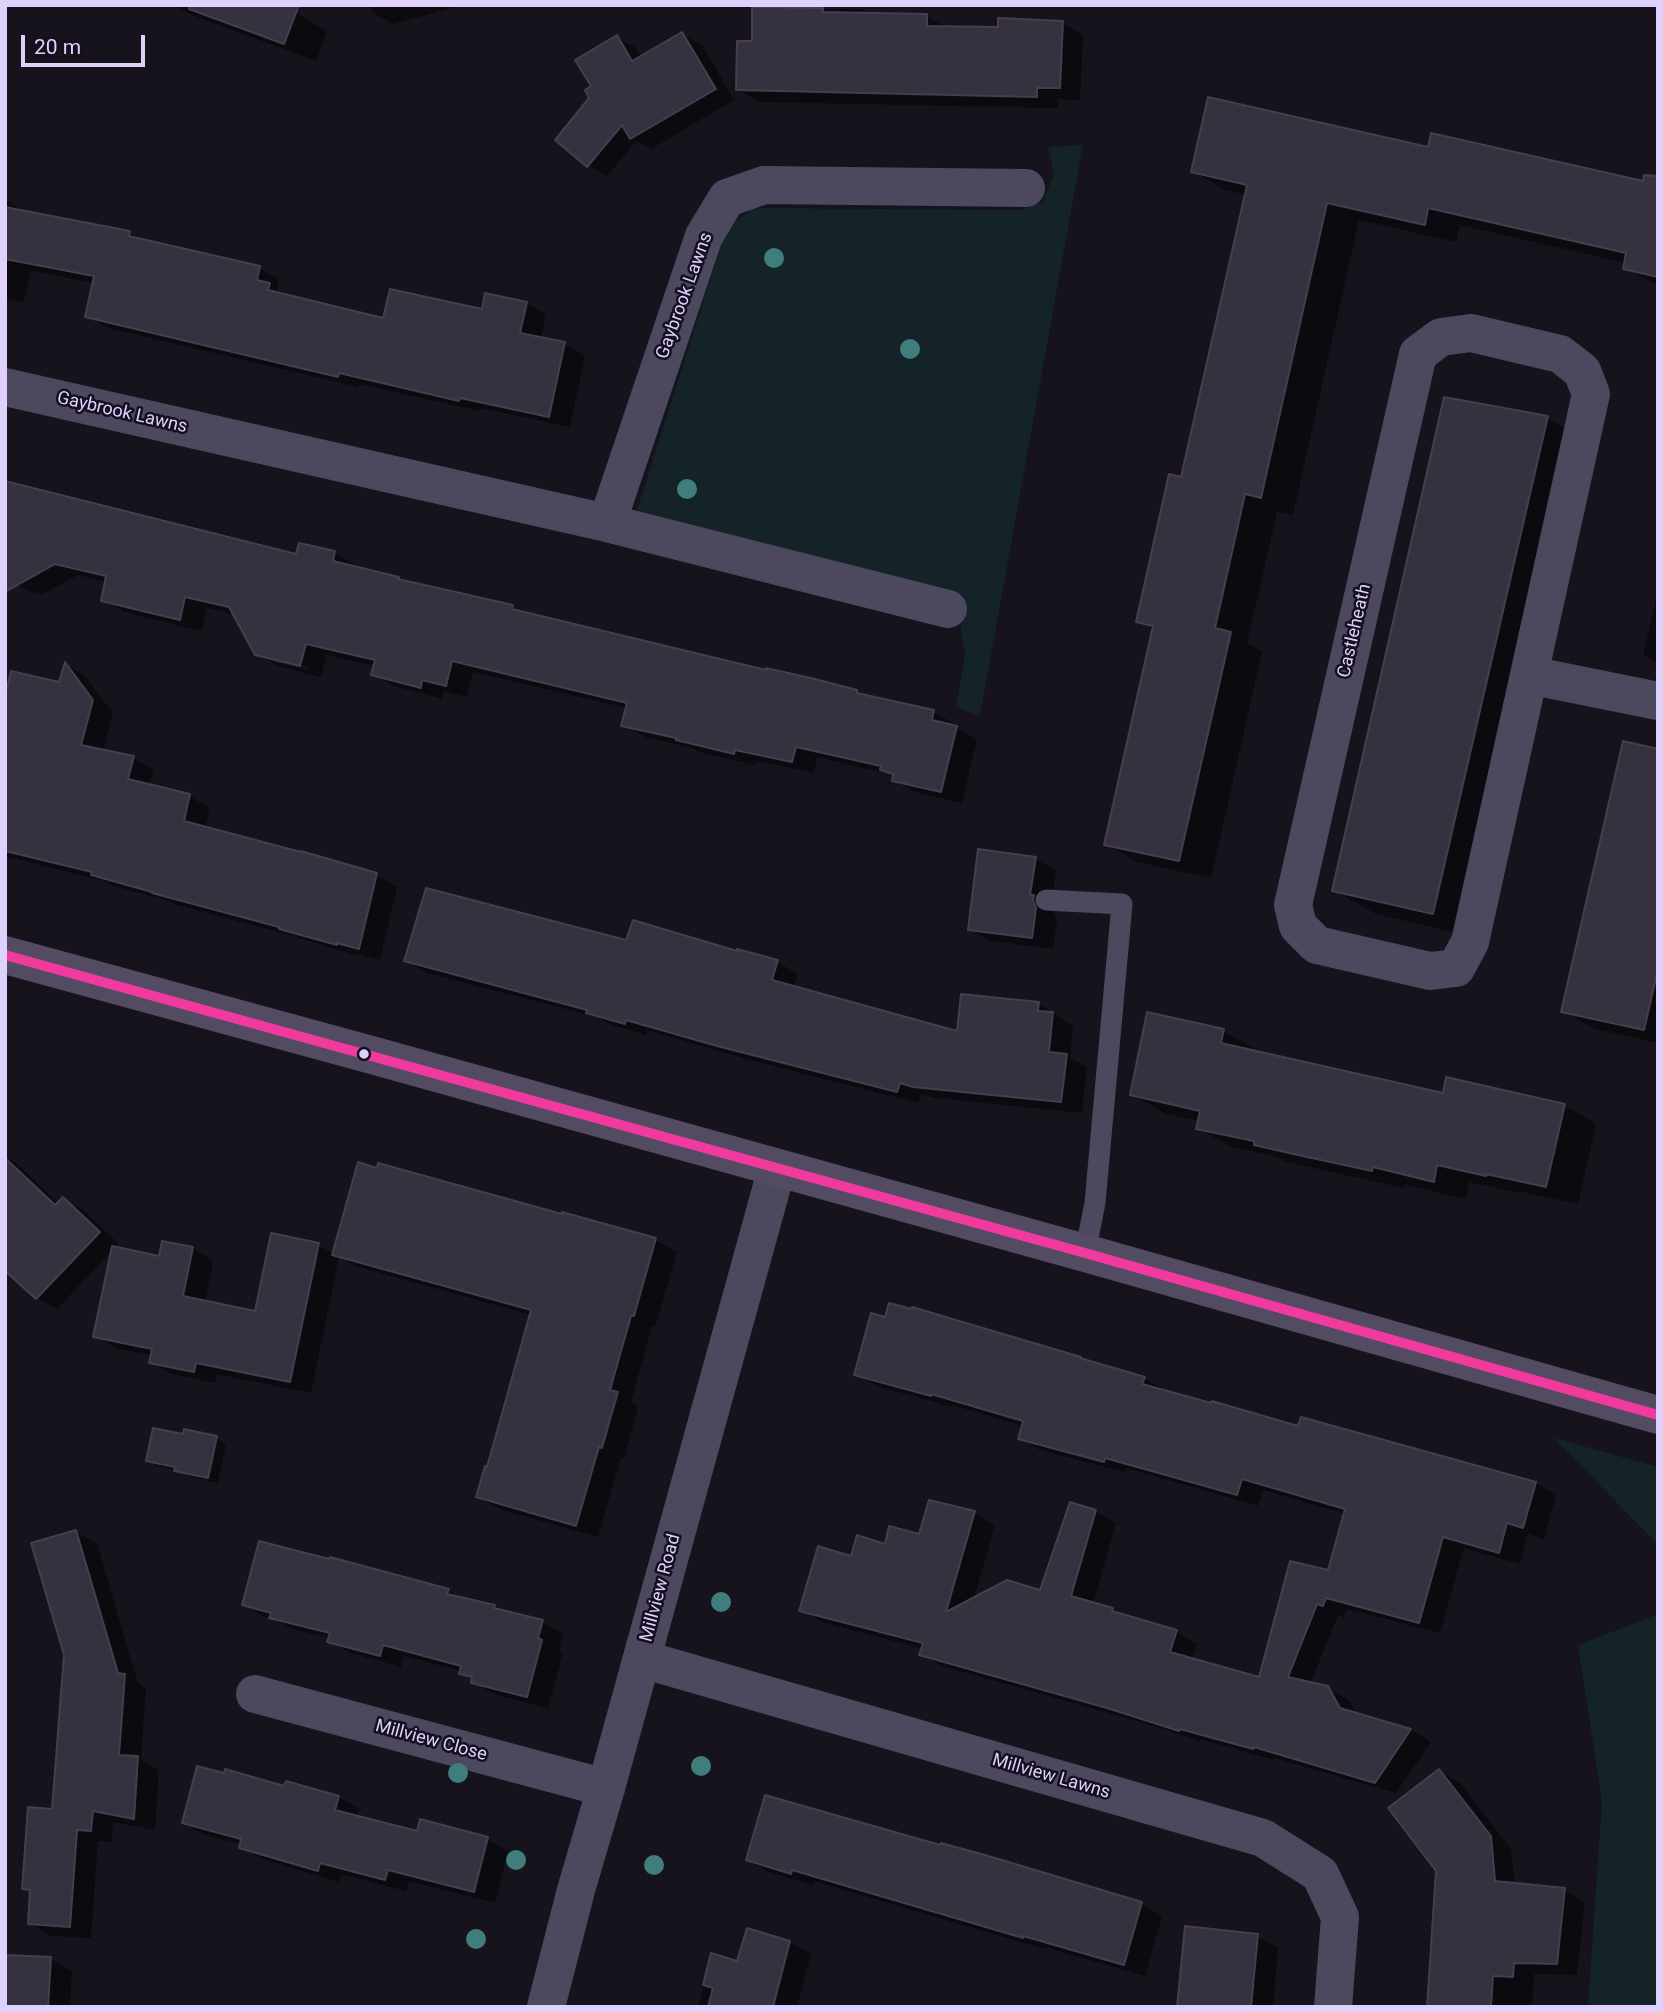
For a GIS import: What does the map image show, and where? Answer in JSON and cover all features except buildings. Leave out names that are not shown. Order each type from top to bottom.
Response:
[{"type":"main road","points":[[5,955],[1085,1253],[1658,1415]]},
{"type":"street","name":"Gaybrook Lawns","points":[[607,523],[704,236],[727,198],[764,185],[1026,188]]},
{"type":"street","name":"Castleheath","points":[[1471,334],[1559,355],[1582,371],[1591,394],[1529,675],[1470,942],[1456,968],[1430,971],[1317,944],[1298,926],[1293,905],[1418,354],[1441,337],[1471,334]]},
{"type":"street","name":"Gaybrook Lawns","points":[[5,387],[607,523],[948,609]]},
{"type":"street","points":[[1529,675],[1658,701]]},
{"type":"street","name":"Millview Road","points":[[546,2007],[576,1890],[777,1168]]},
{"type":"street","name":"Millview Lawns","points":[[642,1658],[1263,1838],[1320,1874],[1340,1917],[1333,2007]]},
{"type":"street","name":"Millview Close","points":[[255,1694],[606,1788]]},
{"type":"lane","points":[[1046,900],[1122,904],[1095,1203],[1085,1253]]},
{"type":"shaded area","points":[[1083,145],[980,716],[956,707],[965,656],[957,601],[635,516],[726,230],[752,208],[1021,210],[1042,202],[1054,175],[1048,147]]},
{"type":"shaded area","points":[[1554,1438],[1658,1467],[1658,1545]]},
{"type":"shaded area","points":[[1658,1614],[1658,2007],[1588,2007],[1602,1801],[1578,1645]]},
{"type":"transit line","points":[[5,955],[1085,1253],[1658,1415]]}]
